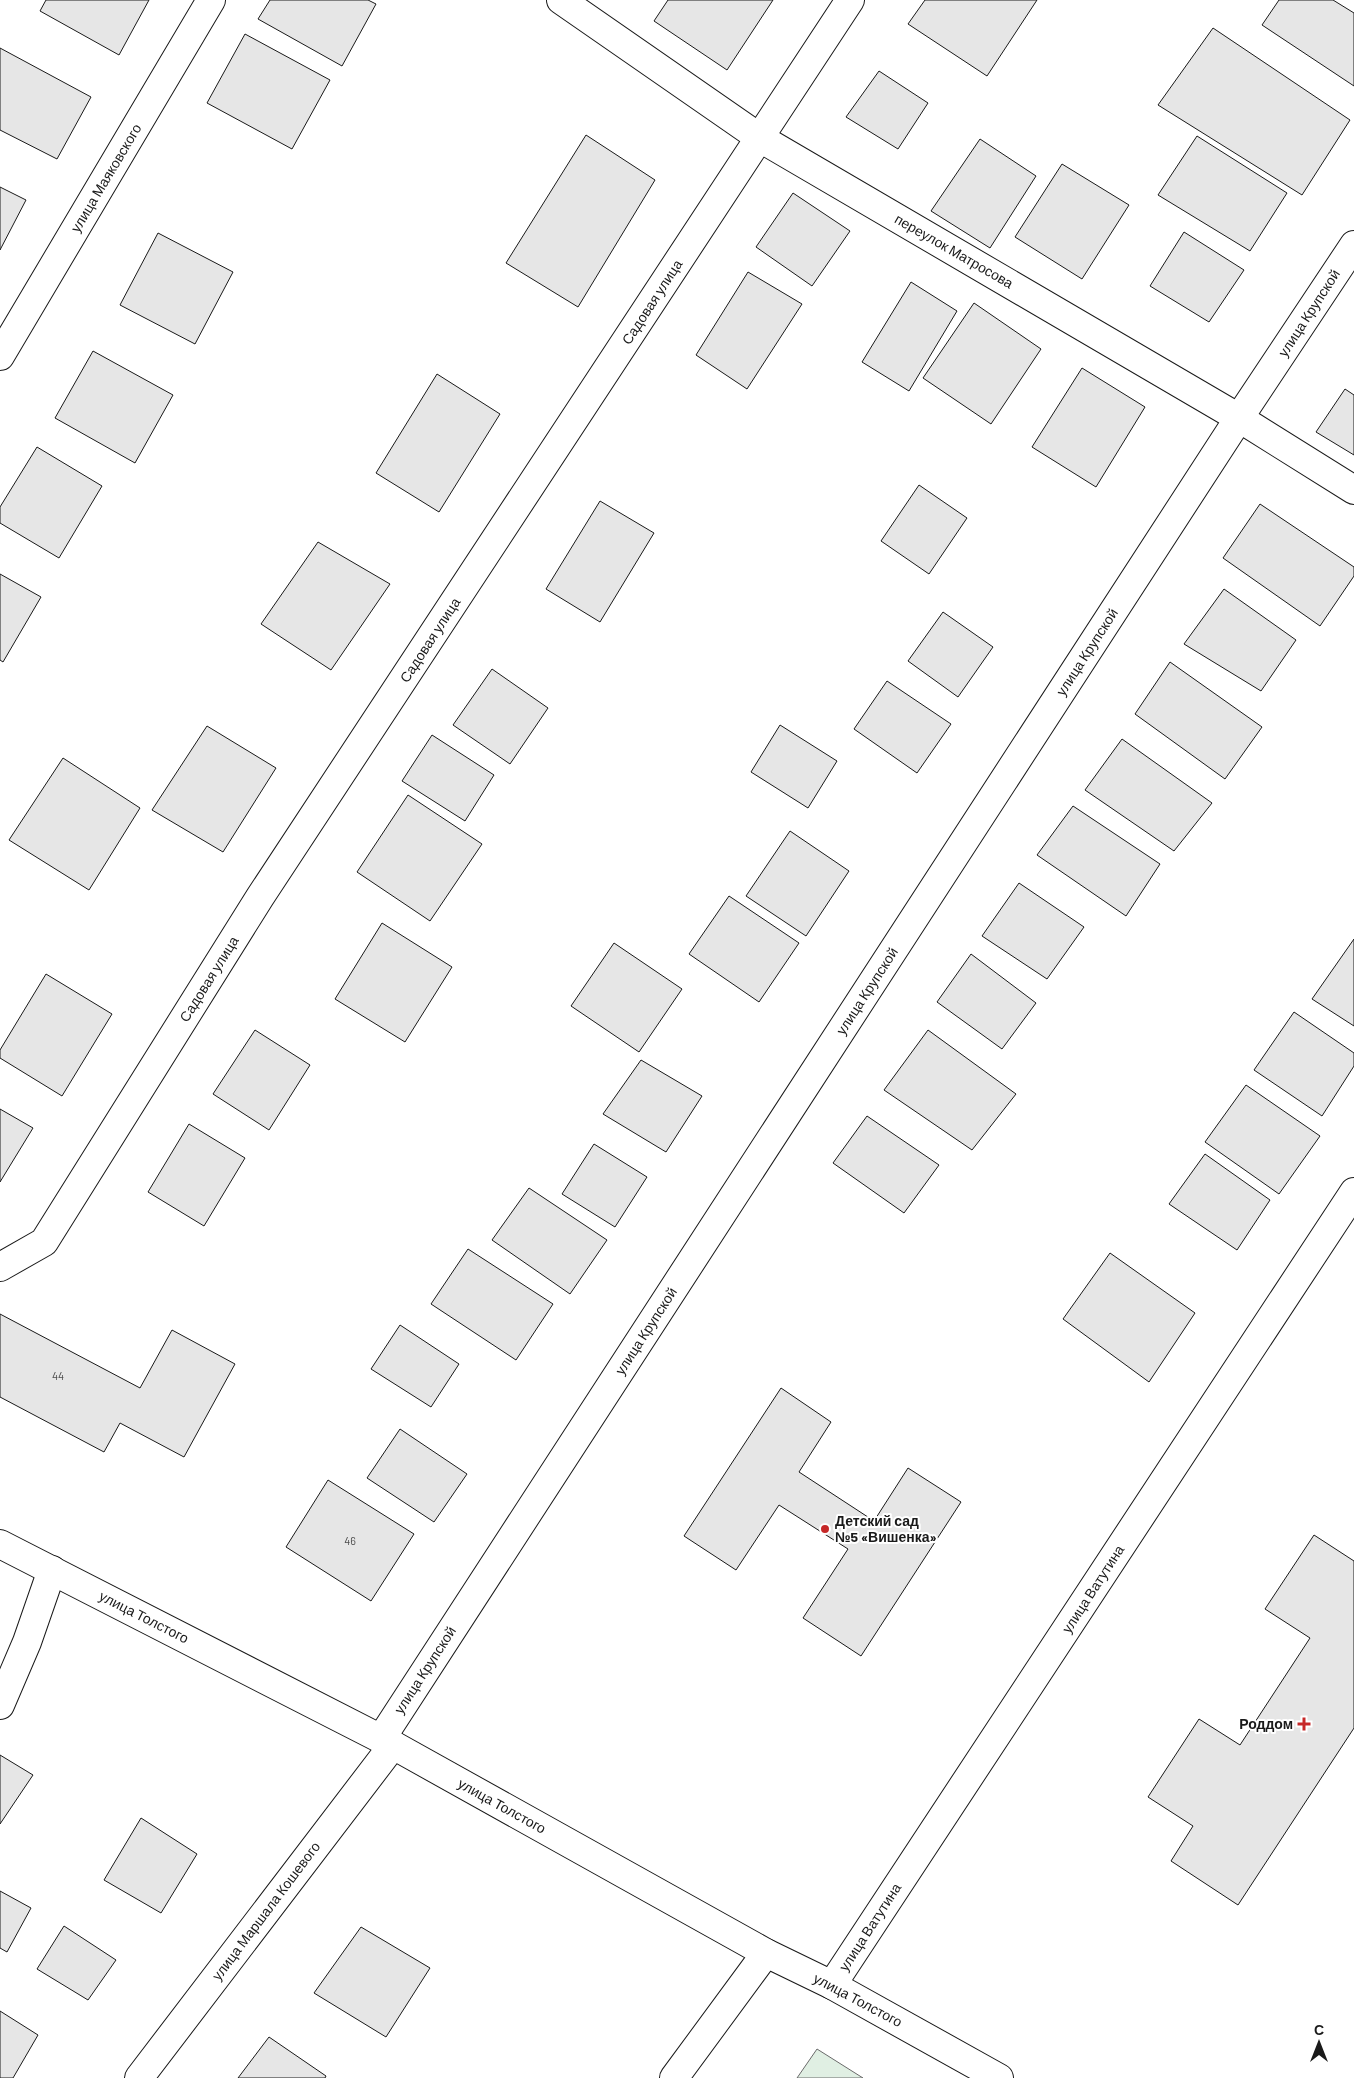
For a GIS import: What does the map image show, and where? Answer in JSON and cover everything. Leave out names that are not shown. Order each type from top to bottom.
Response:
[{"type":"street","name":"улица Маяковского","points":[[0,356],[211,0]]},
{"type":"street","name":"переулок Матросова","points":[[561,0],[760,138],[1239,418],[1354,490]]},
{"type":"street","name":"Садовая улица","points":[[0,1267],[44,1242],[260,897],[850,0]]},
{"type":"street","name":"улица Крупской","points":[[387,1742],[1239,418],[1354,244]]},
{"type":"street","name":"улица Ватутина","points":[[832,1985],[1354,1192]]},
{"type":"street","name":"улица Толстого","points":[[0,1544],[387,1742],[766,1953],[832,1985],[999,2078]]},
{"type":"street","points":[[0,1705],[27,1642],[52,1570]]},
{"type":"street","name":"улица Маршала Кошевого","points":[[139,2078],[387,1742]]},
{"type":"street","points":[[674,2078],[766,1953]]},
{"type":"green space","points":[[817,2049],[863,2078],[797,2078]]},
{"type":"building","points":[[46,0],[149,0],[119,55],[40,11]]},
{"type":"building","points":[[270,0],[368,0],[376,4],[342,66],[258,19]]},
{"type":"building","points":[[668,0],[773,0],[727,70],[654,21]]},
{"type":"building","points":[[925,0],[1037,0],[987,76],[908,24]]},
{"type":"building","points":[[1279,0],[1333,0],[1354,13],[1354,86],[1262,25]]},
{"type":"building","points":[[1213,28],[1350,120],[1302,195],[1158,105]]},
{"type":"building","points":[[245,34],[330,80],[292,149],[207,103]]},
{"type":"building","points":[[0,48],[91,97],[57,159],[0,130]]},
{"type":"building","points":[[879,71],[928,103],[898,149],[846,117]]},
{"type":"building","points":[[586,135],[655,180],[578,307],[506,263]]},
{"type":"building","points":[[1197,136],[1287,193],[1250,251],[1158,195]]},
{"type":"building","points":[[980,139],[1036,176],[990,248],[931,211]]},
{"type":"building","points":[[1062,164],[1129,205],[1082,279],[1015,237]]},
{"type":"building","points":[[0,187],[26,200],[0,250]]},
{"type":"building","points":[[793,193],[850,231],[812,286],[756,247]]},
{"type":"building","points":[[1184,232],[1244,270],[1209,322],[1150,286]]},
{"type":"building","points":[[158,233],[233,272],[195,344],[120,305]]},
{"type":"building","points":[[748,272],[802,304],[747,389],[696,355]]},
{"type":"building","points":[[911,282],[957,311],[909,391],[862,362]]},
{"type":"building","points":[[974,303],[1041,349],[991,424],[923,378]]},
{"type":"building","points":[[93,351],[173,395],[135,463],[55,418]]},
{"type":"building","points":[[1082,368],[1145,407],[1096,487],[1032,447]]},
{"type":"building","points":[[437,374],[500,414],[439,512],[376,473]]},
{"type":"building","points":[[1345,389],[1354,395],[1354,455],[1316,432]]},
{"type":"building","points":[[37,447],[102,486],[59,558],[0,523],[0,507]]},
{"type":"building","points":[[919,485],[967,518],[929,574],[881,541]]},
{"type":"building","points":[[600,501],[654,533],[600,622],[546,589]]},
{"type":"building","points":[[1260,504],[1354,567],[1354,576],[1320,626],[1223,558]]},
{"type":"building","points":[[318,542],[390,584],[331,670],[261,624]]},
{"type":"building","points":[[0,574],[41,597],[3,662],[0,660]]},
{"type":"building","points":[[1224,589],[1296,640],[1261,691],[1184,644]]},
{"type":"building","points":[[943,612],[993,647],[958,697],[908,661]]},
{"type":"building","points":[[1170,662],[1262,727],[1225,779],[1135,714]]},
{"type":"building","points":[[492,669],[548,708],[510,764],[453,725]]},
{"type":"building","points":[[887,681],[951,724],[917,773],[854,729]]},
{"type":"building","points":[[780,725],[837,761],[808,808],[751,772]]},
{"type":"building","points":[[207,726],[276,768],[223,852],[152,810]]},
{"type":"building","points":[[432,735],[494,775],[465,821],[402,781]]},
{"type":"building","points":[[1122,739],[1212,803],[1174,851],[1085,790]]},
{"type":"building","points":[[63,758],[140,808],[89,890],[9,840]]},
{"type":"building","points":[[408,795],[482,844],[430,921],[357,872]]},
{"type":"building","points":[[1073,806],[1160,864],[1126,916],[1037,855]]},
{"type":"building","points":[[790,831],[849,871],[806,936],[746,896]]},
{"type":"building","points":[[1019,883],[1084,927],[1047,979],[982,936]]},
{"type":"building","points":[[729,896],[799,943],[759,1002],[689,954]]},
{"type":"building","points":[[382,923],[452,967],[405,1042],[335,999]]},
{"type":"building","points":[[1354,939],[1354,1026],[1312,999]]},
{"type":"building","points":[[614,943],[682,989],[639,1052],[571,1006]]},
{"type":"building","points":[[971,954],[1036,1003],[1002,1049],[937,1002]]},
{"type":"building","points":[[46,974],[112,1014],[62,1096],[0,1058],[0,1050]]},
{"type":"building","points":[[1294,1012],[1354,1053],[1354,1066],[1322,1116],[1254,1070]]},
{"type":"building","points":[[255,1030],[310,1065],[269,1130],[213,1094]]},
{"type":"building","points":[[928,1030],[1016,1094],[972,1150],[884,1090]]},
{"type":"building","points":[[641,1060],[702,1096],[666,1152],[603,1114]]},
{"type":"building","points":[[1246,1085],[1320,1136],[1279,1194],[1205,1142]]},
{"type":"building","points":[[0,1109],[33,1128],[0,1182]]},
{"type":"building","points":[[867,1116],[939,1165],[904,1213],[833,1163]]},
{"type":"building","points":[[189,1124],[245,1158],[204,1226],[148,1192]]},
{"type":"building","points":[[594,1144],[647,1177],[615,1227],[562,1194]]},
{"type":"building","points":[[1205,1154],[1270,1200],[1237,1250],[1169,1204]]},
{"type":"building","points":[[529,1188],[607,1240],[570,1294],[492,1240]]},
{"type":"building","points":[[468,1249],[553,1304],[516,1360],[431,1304]]},
{"type":"building","points":[[1110,1253],[1195,1313],[1149,1382],[1063,1319]]},
{"type":"building","points":[[0,1314],[140,1388],[172,1330],[235,1364],[184,1457],[120,1423],[104,1452],[0,1397]]},
{"type":"building","points":[[400,1325],[459,1364],[431,1407],[371,1369]]},
{"type":"building","points":[[781,1388],[831,1422],[799,1472],[874,1521],[908,1468],[961,1502],[861,1656],[803,1618],[848,1549],[779,1505],[736,1570],[684,1536]]},
{"type":"building","points":[[400,1429],[467,1474],[434,1522],[367,1478]]},
{"type":"building","points":[[328,1480],[414,1534],[371,1601],[286,1547]]},
{"type":"building","name":"Роддом","points":[[1314,1535],[1354,1561],[1354,1728],[1238,1905],[1171,1861],[1193,1826],[1148,1797],[1199,1719],[1240,1745],[1310,1638],[1265,1609]]},
{"type":"building","points":[[0,1755],[33,1775],[0,1824]]},
{"type":"building","points":[[141,1818],[197,1854],[161,1913],[104,1880]]},
{"type":"building","points":[[0,1891],[31,1908],[7,1952],[0,1948]]},
{"type":"building","points":[[64,1926],[116,1960],[88,2000],[37,1969]]},
{"type":"building","points":[[361,1927],[430,1968],[386,2037],[314,1993]]},
{"type":"building","points":[[0,2011],[38,2035],[13,2078],[0,2078]]},
{"type":"building","points":[[269,2037],[326,2076],[325,2078],[238,2078]]},
{"type":"place","name":"Детский сад №5 «Вишенка»","points":[[825,1529]]},
{"type":"place","name":"Роддом","points":[[1304,1724]]}]
